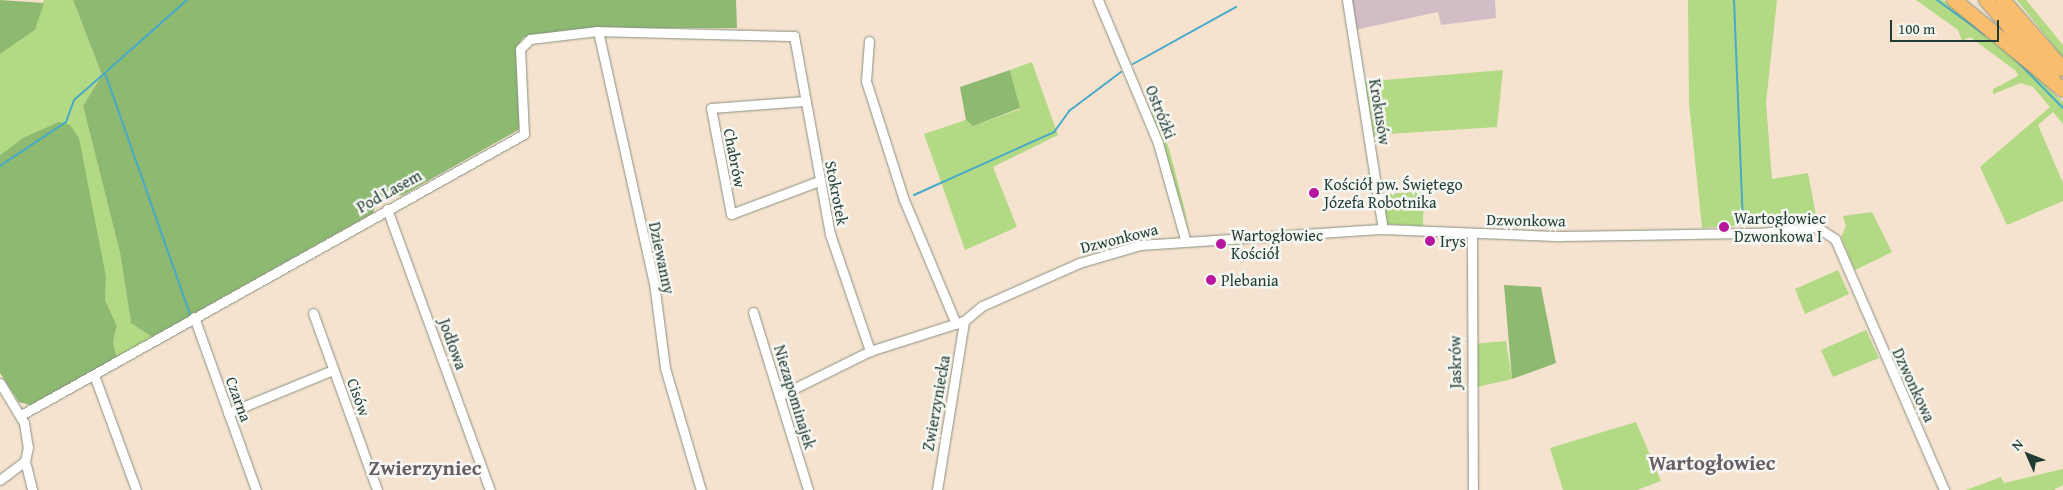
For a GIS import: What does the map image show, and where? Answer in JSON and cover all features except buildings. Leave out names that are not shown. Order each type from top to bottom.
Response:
[{"type":"main road","points":[[1954,0],[2060,80]]},
{"type":"main road","points":[[1986,0],[2060,80]]},
{"type":"main road","points":[[2003,0],[2060,80]]},
{"type":"street","name":"Ostróżki","points":[[1098,0],[1158,143],[1185,239]]},
{"type":"street","name":"Krokusów","points":[[1347,0],[1382,229]]},
{"type":"street","name":"Pod Lasem","points":[[20,415],[524,134],[520,49],[530,39],[598,31],[794,36]]},
{"type":"street","name":"Dziewanny","points":[[598,31],[654,283],[665,368],[701,490]]},
{"type":"street","name":"Stokrotek","points":[[794,36],[819,181],[835,257],[870,351]]},
{"type":"street","points":[[869,41],[866,82],[904,200],[960,322]]},
{"type":"street","name":"Chabrów","points":[[805,101],[711,108],[731,214],[819,181]]},
{"type":"street","name":"Jodłowa","points":[[387,209],[490,490]]},
{"type":"street","name":"Dzwonkowa","points":[[779,396],[870,351],[960,322],[982,306],[1079,263],[1140,245],[1185,239],[1382,229],[1472,234],[1664,235],[1826,230],[1835,239],[1944,490]]},
{"type":"street","name":"Jaskrów","points":[[1472,234],[1473,490]]},
{"type":"street","name":"Niezapominajek","points":[[753,312],[808,490]]},
{"type":"street","name":"Cisów","points":[[313,313],[377,490]]},
{"type":"street","name":"Czarna","points":[[194,317],[256,490]]},
{"type":"street","name":"Zwierzyniecka","points":[[938,490],[960,322]]},
{"type":"street","points":[[228,413],[333,370]]},
{"type":"street","points":[[94,375],[136,490]]},
{"type":"street","points":[[0,384],[20,415],[28,446],[25,461],[32,490]]},
{"type":"street","points":[[0,480],[25,461]]},
{"type":"shaded area","points":[[1345,0],[1495,0],[1496,18],[1441,25],[1438,12],[1350,31]]},
{"type":"green space","points":[[0,0],[44,3],[35,30],[0,54]]},
{"type":"green space","points":[[44,0],[73,0],[102,75],[83,106],[120,253],[131,323],[152,337],[117,358],[113,342],[117,326],[105,300],[106,277],[23,138],[0,155],[0,54],[35,30]]},
{"type":"green space","points":[[73,0],[736,0],[737,28],[598,28],[524,37],[517,46],[522,121],[518,130],[403,195],[387,197],[377,202],[373,213],[152,337],[131,323],[120,253],[83,106],[102,75]]},
{"type":"green space","points":[[1688,0],[1777,0],[1766,103],[1772,179],[1808,173],[1817,220],[1702,228],[1689,103]]},
{"type":"green space","points":[[1916,0],[1943,0],[1995,36],[2063,102],[2063,124],[2053,112],[2038,125],[2063,183],[2063,201],[2007,225],[1980,167],[2050,107],[2033,87],[2021,83],[1993,94],[1993,89],[2018,76],[2016,71],[1970,37],[1962,41],[1958,30]]},
{"type":"green space","points":[[2017,0],[2026,0],[2063,45],[2063,58]]},
{"type":"green space","points":[[1032,62],[1058,135],[993,167],[1017,227],[965,250],[924,134],[966,120],[973,126],[1020,109],[1010,70]]},
{"type":"green space","points":[[1010,70],[1020,108],[973,126],[966,120],[960,87]]},
{"type":"green space","points":[[1503,70],[1497,127],[1373,135],[1361,82]]},
{"type":"green space","points":[[1155,110],[1170,152],[1190,231],[1150,113]]},
{"type":"green space","points":[[59,122],[70,125],[79,138],[106,277],[105,300],[117,326],[113,342],[117,358],[30,405],[19,402],[0,373],[0,155],[23,138]]},
{"type":"green space","points":[[1424,191],[1423,226],[1385,224],[1380,195]]},
{"type":"green space","points":[[1872,212],[1892,252],[1855,270],[1841,237],[1846,226],[1843,216]]},
{"type":"green space","points":[[1838,270],[1849,294],[1805,314],[1795,289]]},
{"type":"green space","points":[[1504,285],[1541,287],[1556,363],[1512,379]]},
{"type":"green space","points":[[1866,330],[1879,358],[1833,377],[1821,350]]},
{"type":"green space","points":[[1506,341],[1512,379],[1473,388],[1472,344]]},
{"type":"green space","points":[[1636,422],[1661,481],[1637,490],[1563,490],[1550,448]]},
{"type":"green space","points":[[2063,469],[2063,485],[2054,490],[1966,490],[2001,477],[2004,483]]},
{"type":"waterway","points":[[107,71],[187,0]]},
{"type":"waterway","points":[[1734,0],[1743,221]]},
{"type":"waterway","points":[[1937,0],[1985,35]]},
{"type":"waterway","points":[[1133,64],[1236,7]]},
{"type":"waterway","points":[[2014,58],[2063,108]]},
{"type":"waterway","points":[[914,195],[1054,132],[1069,111],[1121,72]]},
{"type":"waterway","points":[[0,166],[66,122],[74,100],[105,73],[190,314]]},
{"type":"place","name":"Kościół pw. Świętego Józefa Robotnika","points":[[1314,193]]},
{"type":"place","name":"Wartogłowiec Dzwonkowa I","points":[[1724,227]]},
{"type":"place","name":"Irys","points":[[1430,241]]},
{"type":"place","name":"Wartogłowiec Kościół","points":[[1221,244]]},
{"type":"place","name":"Plebania","points":[[1211,280]]},
{"type":"district","name":"Wartogłowiec","points":[[1712,463]]},
{"type":"district","name":"Zwierzyniec","points":[[425,468]]}]
